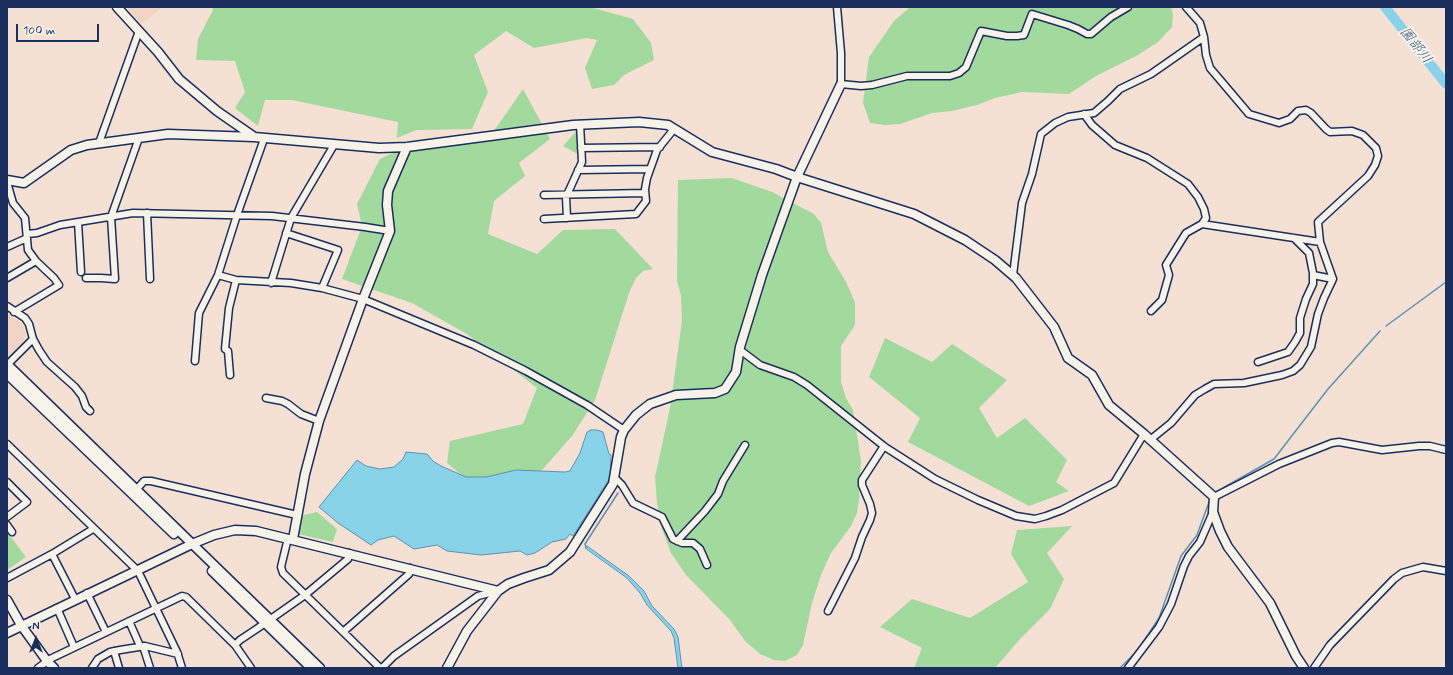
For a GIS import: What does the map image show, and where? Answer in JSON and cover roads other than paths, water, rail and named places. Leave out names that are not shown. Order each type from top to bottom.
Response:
[{"type":"street","points":[[117,7],[140,31],[179,79],[217,111],[254,137]]},
{"type":"street","points":[[447,668],[467,631],[498,591],[508,584],[549,570],[570,552],[610,489],[615,478],[618,451],[624,430],[636,415],[650,404],[676,395],[716,393],[725,389],[736,372],[740,350],[762,275],[797,177],[841,84],[841,53],[837,7]]},
{"type":"street","points":[[841,84],[861,86],[872,85],[908,76],[950,76],[959,73],[966,67],[981,31],[1007,36],[1024,34],[1032,14],[1068,25],[1087,34],[1091,34],[1111,17],[1128,7]]},
{"type":"street","points":[[740,350],[760,365],[794,377],[807,385],[884,446],[935,479],[978,500],[1016,516],[1035,519],[1062,510],[1114,483],[1147,437],[1171,422],[1196,395],[1204,389],[1214,384],[1244,383],[1282,376],[1293,371],[1300,365],[1311,347],[1320,308],[1333,279],[1320,242],[1318,222],[1368,176],[1375,165],[1378,156],[1376,148],[1363,135],[1352,131],[1330,132],[1306,110],[1298,111],[1290,119],[1279,123],[1274,123],[1249,114],[1210,68],[1200,23],[1186,7]]},
{"type":"street","points":[[99,143],[140,31]]},
{"type":"street","points":[[1013,275],[1022,202],[1032,174],[1041,134],[1054,123],[1068,117],[1094,113],[1120,89],[1151,74],[1204,37]]},
{"type":"street","points":[[1084,114],[1092,125],[1115,146],[1147,158],[1188,184],[1198,197],[1204,209],[1206,218],[1202,224],[1186,233],[1166,265],[1169,275],[1162,300],[1151,311]]},
{"type":"street","points":[[14,312],[59,285],[54,278],[36,261],[28,250],[25,218],[13,203],[7,181],[24,183],[71,150],[99,143],[168,134],[254,137],[379,148],[407,147],[580,124],[639,122],[668,125],[712,152],[776,169],[914,214],[965,240],[995,260],[1013,275],[1054,327],[1068,358],[1092,375],[1109,405],[1214,497]]},
{"type":"street","points":[[567,218],[566,197],[582,162],[580,124]]},
{"type":"street","points":[[544,219],[636,214],[646,201],[645,189],[650,169],[660,147],[674,129]]},
{"type":"street","points":[[86,278],[115,279],[111,217],[139,138]]},
{"type":"street","points":[[195,360],[199,313],[218,275],[264,138]]},
{"type":"street","points":[[271,283],[291,218],[334,145]]},
{"type":"street","points":[[407,147],[388,190],[387,205],[390,231],[362,299],[318,421],[297,515],[282,571],[381,668],[394,656],[478,596],[498,591]]},
{"type":"street","points":[[581,148],[660,147]]},
{"type":"street","points":[[578,170],[650,169]]},
{"type":"street","points":[[544,195],[645,193]]},
{"type":"street","points":[[7,247],[27,236],[60,225],[133,213],[237,215],[291,218],[390,231]]},
{"type":"street","points":[[147,213],[150,279]]},
{"type":"street","points":[[78,222],[81,272]]},
{"type":"street","points":[[1202,224],[1320,242]]},
{"type":"street","points":[[286,233],[338,250],[322,288]]},
{"type":"street","points":[[1258,362],[1288,352],[1300,333],[1300,318],[1313,284],[1313,275],[1309,253],[1294,238]]},
{"type":"street","points":[[7,278],[36,261]]},
{"type":"street","points":[[218,275],[236,280],[290,283],[322,288],[362,299],[474,345],[526,370],[588,405],[624,430]]},
{"type":"street","points":[[1313,275],[1333,279]]},
{"type":"street","points":[[230,375],[228,351],[226,349],[228,308],[236,280]]},
{"type":"street","points":[[7,306],[25,318],[29,324],[33,338],[47,362],[75,387],[82,396],[86,407],[90,410]]},
{"type":"street","points":[[33,338],[7,364],[136,490],[311,668]]},
{"type":"street","points":[[7,374],[190,545]]},
{"type":"street","points":[[266,398],[282,401],[301,414],[318,421]]},
{"type":"street","points":[[1214,497],[1279,464],[1332,443],[1339,442],[1382,450],[1419,446],[1430,446],[1446,450]]},
{"type":"street","points":[[7,444],[138,571],[178,654],[182,668]]},
{"type":"street","points":[[677,541],[705,511],[718,494],[745,445]]},
{"type":"street","points":[[828,611],[855,558],[870,520],[872,513],[871,508],[862,485],[862,480],[884,446]]},
{"type":"street","points":[[615,478],[622,485],[633,503],[662,517],[671,536],[682,543],[693,543],[700,549],[707,565]]},
{"type":"street","points":[[136,490],[144,481],[151,481],[297,515]]},
{"type":"street","points":[[7,482],[27,502],[7,517]]},
{"type":"street","points":[[1128,668],[1159,627],[1171,604],[1184,566],[1189,556],[1200,542],[1213,512],[1214,497]]},
{"type":"street","points":[[1213,512],[1228,547],[1270,603],[1290,644],[1304,668]]},
{"type":"street","points":[[7,525],[12,532]]},
{"type":"street","points":[[7,578],[52,554],[93,529]]},
{"type":"street","points":[[7,633],[190,545],[214,535],[235,530],[256,531],[498,591]]},
{"type":"street","points":[[235,645],[305,595],[348,559],[349,553]]},
{"type":"street","points":[[52,554],[75,599]]},
{"type":"street","points":[[1314,668],[1330,645],[1394,579],[1402,573],[1423,567],[1446,571]]},
{"type":"street","points":[[343,632],[408,574],[410,568]]},
{"type":"street","points":[[88,593],[106,632]]},
{"type":"street","points":[[38,668],[46,661],[128,620],[185,596],[235,645],[251,668]]},
{"type":"street","points":[[7,600],[21,626],[46,661],[54,668]]},
{"type":"street","points":[[57,608],[74,647]]},
{"type":"street","points":[[128,620],[142,646],[150,668]]},
{"type":"street","points":[[267,622],[320,668]]},
{"type":"street","points":[[92,668],[98,659],[114,651],[142,646],[178,654]]},
{"type":"street","points":[[114,651],[119,668]]},
{"type":"water","points":[[591,430],[603,432],[609,454],[611,455],[610,478],[573,536],[570,534],[566,539],[552,542],[535,553],[527,555],[520,551],[481,555],[447,551],[437,545],[414,549],[394,536],[378,540],[371,545],[338,523],[319,507],[357,460],[366,466],[380,469],[394,467],[403,459],[406,452],[427,454],[433,461],[441,466],[466,477],[486,477],[516,470],[565,472],[570,471],[580,453],[587,432]]},
{"type":"water","points":[[587,546],[629,576],[644,591],[652,606],[674,629],[678,637],[682,668],[678,668],[674,638],[671,631],[647,605],[640,593],[627,578],[585,548]]},
{"type":"waterway","name":"園部川","points":[[1385,7],[1446,84]]},
{"type":"waterway","points":[[1386,326],[1446,282]]},
{"type":"waterway","points":[[1214,493],[1274,459],[1328,389],[1380,331]]},
{"type":"waterway","points":[[586,547],[585,544],[618,493]]},
{"type":"waterway","points":[[1120,668],[1137,651],[1159,618],[1181,556],[1197,535],[1209,502]]}]
